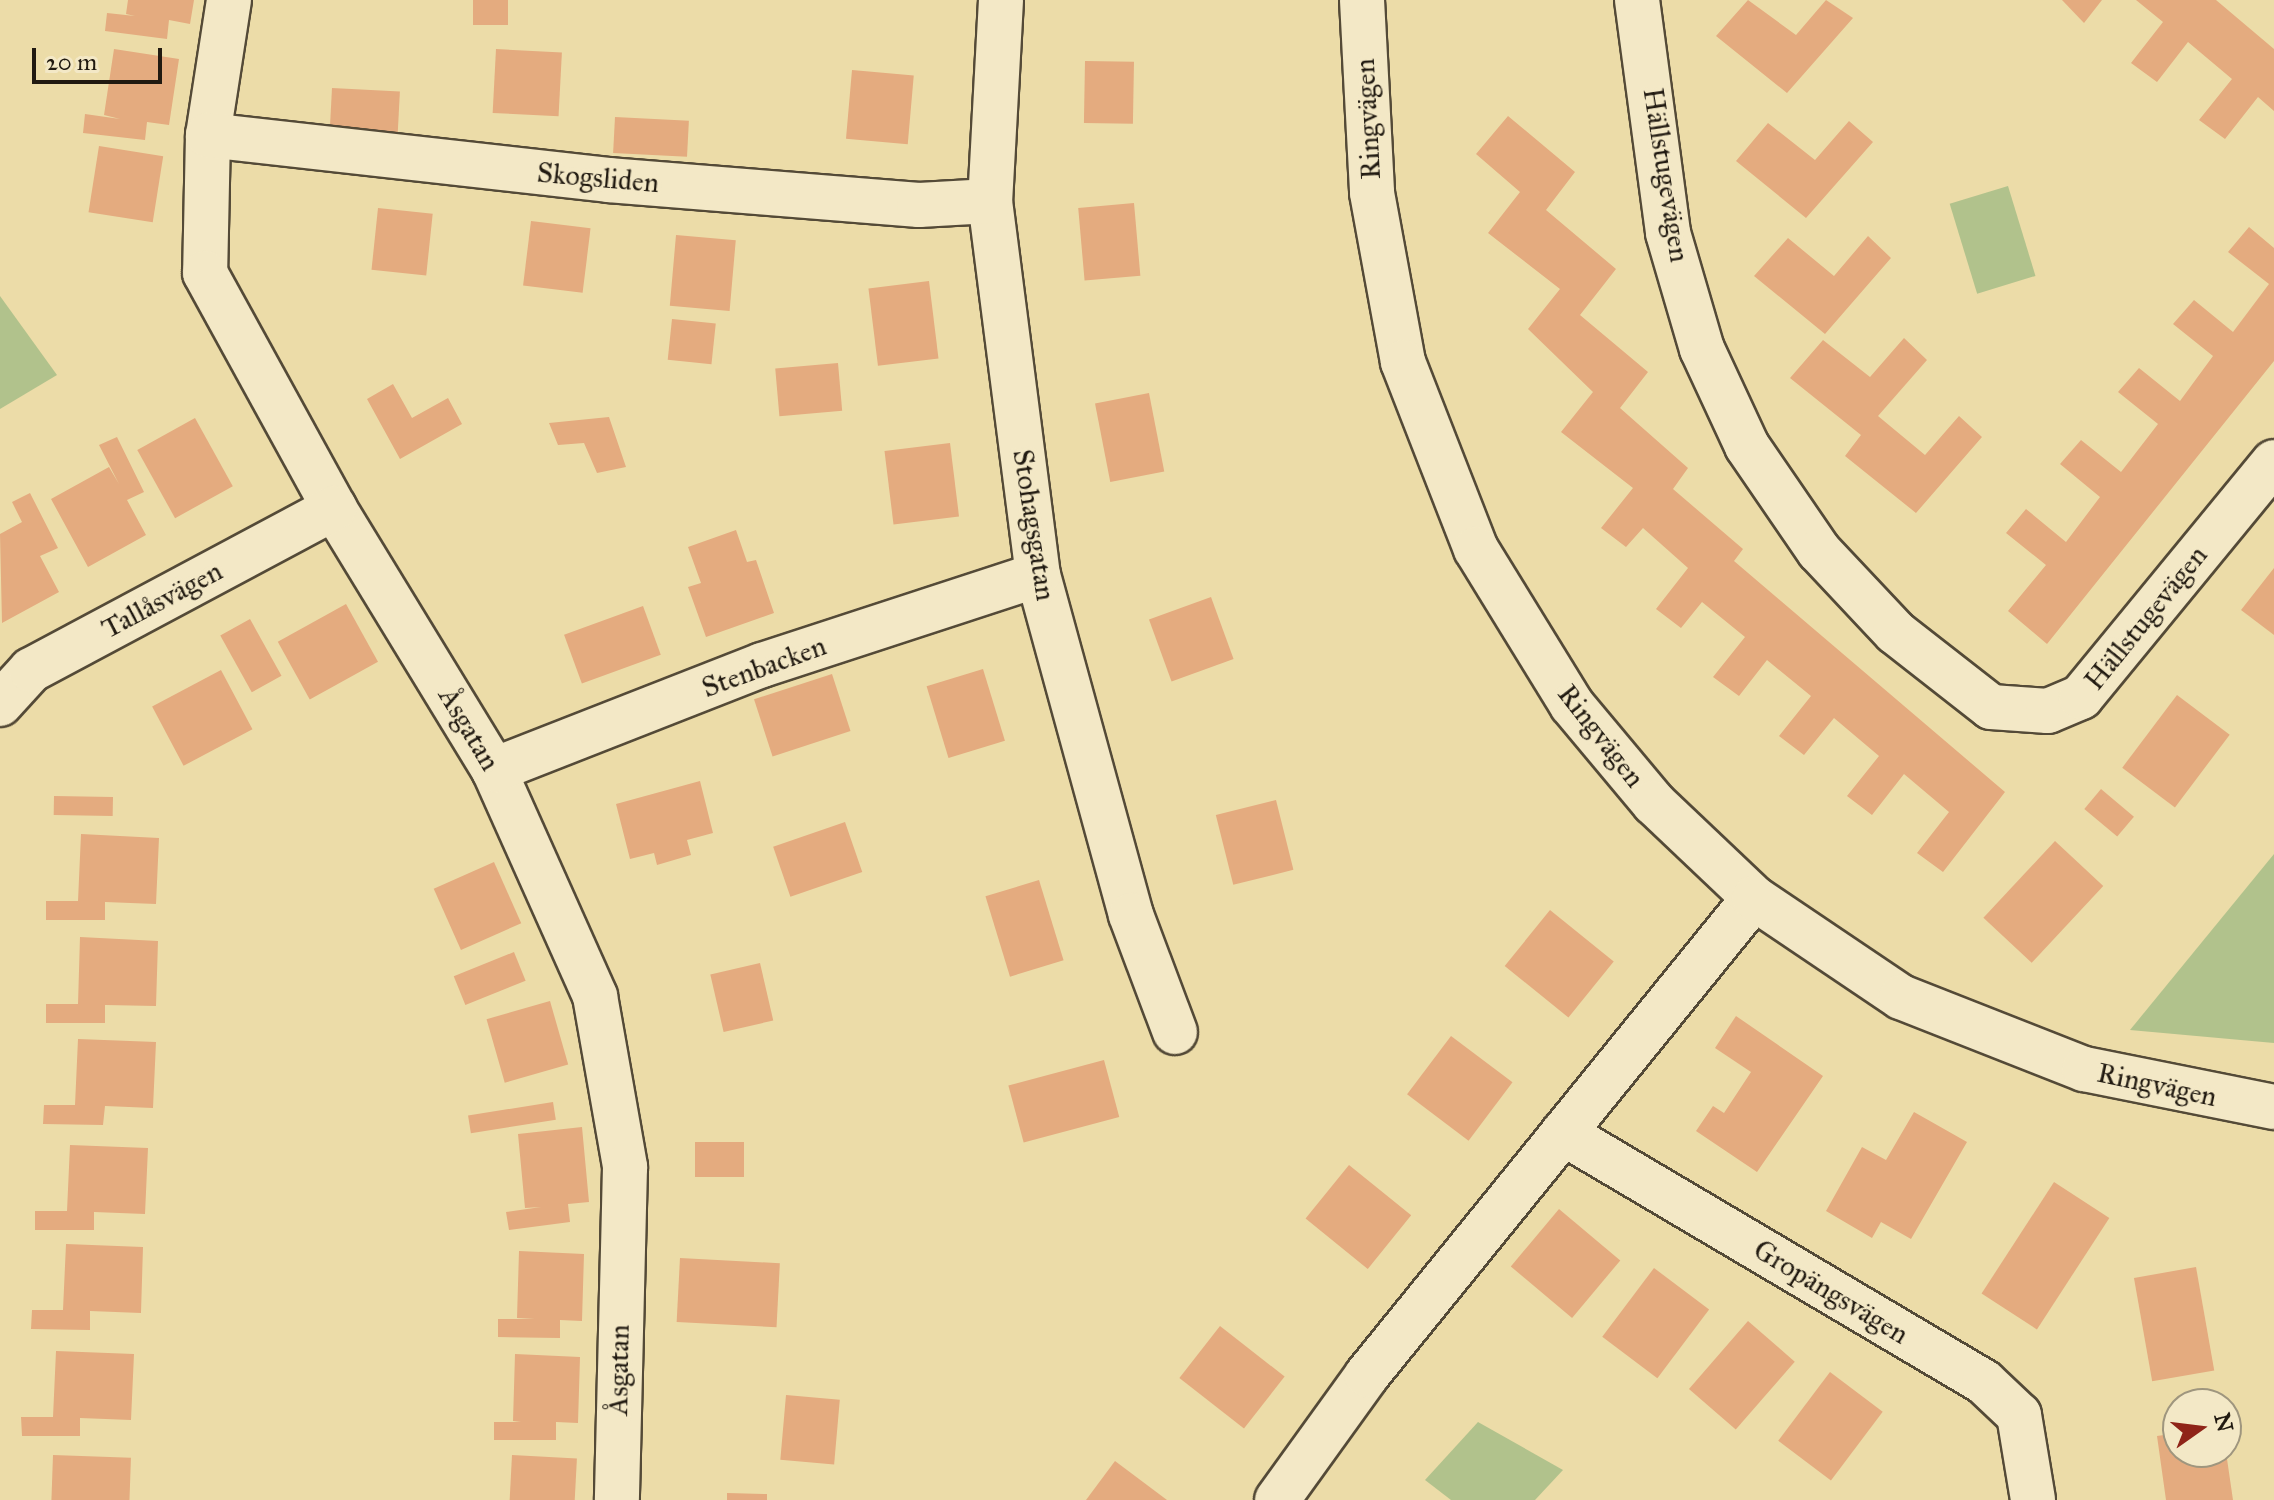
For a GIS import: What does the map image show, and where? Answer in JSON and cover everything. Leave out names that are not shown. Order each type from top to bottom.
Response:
[{"type":"street","name":"Åsgatan","points":[[229,0],[208,135],[205,273],[334,508],[494,770],[595,996],[615,1088],[625,1167],[617,1500]]},
{"type":"street","name":"Stohagsgatan","points":[[1001,0],[990,201],[1038,575],[1131,915],[1175,1032]]},
{"type":"street","name":"Ringvägen","points":[[1362,0],[1372,193],[1403,362],[1476,549],[1572,705],[1654,803],[1754,898],[1901,997],[2084,1069],[2274,1107]]},
{"type":"street","name":"Hällstugevägen","points":[[1637,0],[1668,233],[1702,349],[1747,446],[1819,551],[1887,623],[1991,707],[2048,711],[2081,697],[2274,462]]},
{"type":"street","name":"Skogsliden","points":[[208,135],[608,180],[919,205],[990,201]]},
{"type":"street","name":"Tallåsvägen","points":[[0,704],[31,670],[334,508]]},
{"type":"street","name":"Stenbacken","points":[[494,770],[762,665],[1038,575]]},
{"type":"street","points":[[1277,1500],[1367,1375],[1754,898]]},
{"type":"street","name":"Gropängsvägen","points":[[1563,1133],[1984,1382],[2019,1415],[2033,1500]]},
{"type":"green space","points":[[2008,186],[2035,276],[1977,294],[1950,204]]},
{"type":"green space","points":[[0,296],[57,375],[0,409]]},
{"type":"green space","points":[[2274,854],[2274,1043],[2130,1030]]},
{"type":"green space","points":[[1478,1422],[1563,1470],[1535,1500],[1451,1500],[1425,1480]]},
{"type":"building","points":[[128,0],[194,0],[190,24],[169,20],[167,39],[105,31],[107,13],[135,16],[126,14]]},
{"type":"building","points":[[473,0],[508,0],[508,25],[473,25]]},
{"type":"building","points":[[1748,0],[1796,35],[1826,0],[1853,18],[1787,93],[1716,36]]},
{"type":"building","points":[[2062,0],[2102,0],[2084,23]]},
{"type":"building","points":[[2136,0],[2216,0],[2274,49],[2274,111],[2258,97],[2225,139],[2199,120],[2232,79],[2188,42],[2157,82],[2131,63],[2163,22]]},
{"type":"building","points":[[114,49],[179,59],[169,125],[147,122],[145,140],[83,133],[85,114],[120,119],[104,115]]},
{"type":"building","points":[[496,49],[562,52],[559,116],[493,113]]},
{"type":"building","points":[[1085,61],[1134,62],[1133,124],[1084,123]]},
{"type":"building","points":[[852,70],[914,75],[908,144],[846,139]]},
{"type":"building","points":[[332,88],[400,92],[398,133],[330,129]]},
{"type":"building","points":[[1508,116],[1575,172],[1546,210],[1616,269],[1580,315],[1648,372],[1620,408],[1688,468],[1673,489],[1743,549],[1734,561],[2005,792],[1943,872],[1917,853],[1949,812],[1904,774],[1872,815],[1847,796],[1879,756],[1834,718],[1804,755],[1779,736],[1811,696],[1767,660],[1739,696],[1713,677],[1745,637],[1702,602],[1681,628],[1656,609],[1688,568],[1643,528],[1626,547],[1601,528],[1633,488],[1561,432],[1593,392],[1528,329],[1560,289],[1488,233],[1520,192],[1476,154]]},
{"type":"building","points":[[615,117],[689,121],[687,157],[613,153]]},
{"type":"building","points":[[1849,121],[1873,142],[1806,218],[1736,161],[1768,123],[1815,160]]},
{"type":"building","points":[[99,146],[163,156],[153,222],[89,212]]},
{"type":"building","points":[[1134,203],[1140,276],[1085,281],[1078,208]]},
{"type":"building","points":[[378,208],[433,214],[426,275],[372,270]]},
{"type":"building","points":[[531,221],[591,228],[583,293],[523,286]]},
{"type":"building","points":[[2249,227],[2274,248],[2274,361],[2047,644],[2008,611],[2046,565],[2006,533],[2026,509],[2066,542],[2100,497],[2060,464],[2081,440],[2121,472],[2158,424],[2118,392],[2139,368],[2180,401],[2213,356],[2173,324],[2194,300],[2233,332],[2269,284],[2228,252]]},
{"type":"building","points":[[676,235],[736,240],[730,311],[670,306]]},
{"type":"building","points":[[1868,236],[1891,258],[1825,334],[1754,276],[1788,238],[1834,276]]},
{"type":"building","points":[[929,281],[939,358],[878,366],[868,288]]},
{"type":"building","points":[[672,319],[716,324],[711,364],[668,360]]},
{"type":"building","points":[[1904,338],[1927,360],[1878,416],[1925,455],[1959,416],[1982,437],[1916,513],[1845,456],[1861,435],[1790,378],[1823,340],[1870,377]]},
{"type":"building","points":[[838,363],[842,411],[779,416],[775,368]]},
{"type":"building","points":[[393,384],[412,418],[448,398],[462,424],[400,459],[367,399]]},
{"type":"building","points":[[1149,393],[1164,472],[1110,482],[1095,403]]},
{"type":"building","points":[[609,417],[626,467],[597,473],[584,443],[558,445],[549,423]]},
{"type":"building","points":[[195,418],[233,486],[175,518],[137,450]]},
{"type":"building","points":[[117,437],[144,492],[127,500],[146,535],[88,567],[51,499],[109,467],[119,484],[99,445]]},
{"type":"building","points":[[950,443],[959,516],[894,524],[884,451]]},
{"type":"building","points":[[30,493],[58,548],[40,556],[59,592],[2,623],[0,534],[22,522],[12,502]]},
{"type":"building","points":[[736,530],[747,562],[756,560],[774,613],[706,637],[688,587],[701,583],[688,547]]},
{"type":"building","points":[[2274,568],[2274,635],[2241,610]]},
{"type":"building","points":[[1211,597],[1234,659],[1172,682],[1149,620]]},
{"type":"building","points":[[346,604],[378,662],[310,700],[278,642]]},
{"type":"building","points":[[643,606],[661,655],[582,684],[564,635]]},
{"type":"building","points":[[250,619],[282,676],[252,692],[220,635]]},
{"type":"building","points":[[983,669],[1005,741],[949,758],[927,686]]},
{"type":"building","points":[[221,670],[252,729],[184,766],[152,707]]},
{"type":"building","points":[[832,674],[851,731],[773,756],[754,699]]},
{"type":"building","points":[[2177,695],[2230,735],[2175,807],[2122,768]]},
{"type":"building","points":[[700,781],[713,833],[687,840],[691,855],[657,865],[654,853],[630,859],[616,804]]},
{"type":"building","points":[[2101,789],[2134,817],[2117,837],[2084,809]]},
{"type":"building","points":[[54,796],[113,797],[113,816],[54,815]]},
{"type":"building","points":[[1276,800],[1293,870],[1233,885],[1216,815]]},
{"type":"building","points":[[845,822],[862,872],[790,897],[773,847]]},
{"type":"building","points":[[81,834],[159,838],[156,904],[105,902],[105,920],[46,920],[46,901],[78,901]]},
{"type":"building","points":[[2055,841],[2103,886],[2032,963],[1983,918]]},
{"type":"building","points":[[494,862],[521,923],[461,950],[434,889]]},
{"type":"building","points":[[1039,880],[1064,960],[1010,977],[985,896]]},
{"type":"building","points":[[1550,910],[1614,962],[1568,1018],[1505,966]]},
{"type":"building","points":[[80,937],[158,941],[156,1006],[105,1005],[105,1023],[46,1023],[46,1004],[78,1004]]},
{"type":"building","points":[[514,952],[526,981],[465,1005],[454,976]]},
{"type":"building","points":[[760,963],[773,1020],[724,1032],[710,974]]},
{"type":"building","points":[[550,1001],[568,1064],[505,1083],[487,1019]]},
{"type":"building","points":[[1736,1016],[1823,1076],[1757,1172],[1696,1131],[1713,1106],[1724,1113],[1751,1072],[1715,1048]]},
{"type":"building","points":[[1451,1036],[1512,1082],[1469,1141],[1407,1094]]},
{"type":"building","points":[[78,1039],[156,1042],[153,1108],[105,1106],[103,1125],[43,1124],[44,1105],[75,1105]]},
{"type":"building","points":[[1104,1060],[1119,1117],[1024,1143],[1008,1086]]},
{"type":"building","points":[[553,1102],[556,1120],[471,1133],[468,1115]]},
{"type":"building","points":[[1914,1112],[1967,1142],[1911,1239],[1881,1222],[1872,1238],[1826,1211],[1862,1147],[1886,1160]]},
{"type":"building","points":[[582,1127],[589,1202],[568,1204],[570,1222],[509,1230],[506,1212],[541,1207],[525,1208],[518,1134]]},
{"type":"building","points":[[695,1142],[744,1142],[744,1177],[695,1177]]},
{"type":"building","points":[[70,1145],[148,1148],[145,1214],[94,1212],[94,1230],[35,1230],[35,1211],[67,1211]]},
{"type":"building","points":[[1349,1165],[1411,1215],[1368,1269],[1306,1219]]},
{"type":"building","points":[[2054,1182],[2109,1218],[2037,1329],[1982,1294]]},
{"type":"building","points":[[1559,1209],[1620,1260],[1572,1318],[1511,1266]]},
{"type":"building","points":[[66,1244],[143,1247],[141,1313],[90,1311],[90,1330],[31,1329],[32,1310],[63,1310]]},
{"type":"building","points":[[519,1251],[584,1254],[582,1321],[560,1320],[560,1338],[498,1337],[498,1319],[535,1319],[517,1318]]},
{"type":"building","points":[[680,1258],[780,1263],[777,1327],[677,1322]]},
{"type":"building","points":[[2196,1267],[2214,1370],[2152,1381],[2134,1278]]},
{"type":"building","points":[[1654,1268],[1709,1310],[1657,1378],[1602,1337]]},
{"type":"building","points":[[1748,1321],[1795,1362],[1736,1430],[1689,1389]]},
{"type":"building","points":[[1220,1326],[1285,1376],[1244,1428],[1179,1378]]},
{"type":"building","points":[[56,1351],[134,1354],[131,1420],[80,1418],[80,1436],[22,1436],[21,1417],[53,1417]]},
{"type":"building","points":[[515,1354],[580,1357],[578,1423],[556,1422],[556,1440],[494,1440],[494,1422],[521,1422],[513,1421]]},
{"type":"building","points":[[1830,1372],[1883,1412],[1831,1480],[1778,1441]]},
{"type":"building","points":[[786,1395],[840,1400],[834,1464],[780,1460]]},
{"type":"building","points":[[2162,1435],[2162,1468],[2228,1468],[2233,1500],[2166,1500],[2157,1436]]},
{"type":"building","points":[[53,1455],[131,1458],[129,1500],[51,1500]]},
{"type":"building","points":[[512,1455],[577,1458],[575,1500],[510,1500]]},
{"type":"building","points":[[1115,1461],[1167,1500],[1086,1500]]},
{"type":"building","points":[[727,1493],[767,1494],[767,1500],[727,1500]]}]
